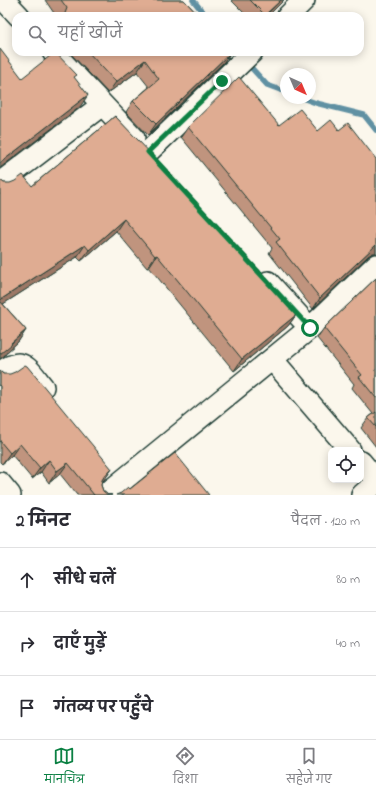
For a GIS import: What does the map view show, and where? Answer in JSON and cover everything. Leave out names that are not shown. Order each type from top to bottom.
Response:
[{"type":"street","points":[[4,0],[15,12]]},
{"type":"street","points":[[292,12],[304,0]]},
{"type":"street","points":[[57,56],[153,158],[222,81],[248,56]]},
{"type":"street","points":[[0,183],[102,105]]},
{"type":"street","points":[[112,482],[310,328],[376,265]]},
{"type":"street","points":[[256,269],[310,328]]},
{"type":"street","points":[[272,359],[347,447]]},
{"type":"street","points":[[0,374],[8,367],[15,364],[21,364],[27,368],[56,404]]},
{"type":"street","points":[[364,466],[376,480]]},
{"type":"street","points":[[0,482],[10,495]]},
{"type":"street","points":[[362,495],[376,483]]},
{"type":"building","points":[[61,0],[184,0],[195,12],[66,12],[67,8]]},
{"type":"building","points":[[250,0],[281,0],[268,12],[262,12]]},
{"type":"building","points":[[0,49],[22,78],[50,56],[59,56],[77,75],[74,77],[88,95],[0,163]]},
{"type":"building","points":[[92,56],[227,56],[156,124],[133,101],[159,79],[145,60],[116,82]]},
{"type":"building","points":[[239,77],[279,125],[300,109],[318,131],[331,120],[339,130],[348,123],[376,159],[376,245],[320,298],[276,242],[280,239],[188,127]]},
{"type":"building","points":[[115,116],[266,278],[296,315],[242,359],[157,255],[155,256],[124,219],[89,250],[85,245],[0,300],[0,180],[4,183],[10,183],[23,175],[32,186]]},
{"type":"building","points":[[376,278],[376,398],[359,377],[362,375],[324,328]]},
{"type":"building","points":[[0,301],[26,330],[0,354]]},
{"type":"building","points":[[25,365],[112,469],[105,475],[101,485],[103,491],[108,495],[94,495],[68,463],[57,471],[49,460],[40,468],[20,444],[10,453],[0,441],[0,371],[3,374],[10,374]]},
{"type":"building","points":[[376,412],[376,427],[368,418]]},
{"type":"building","points":[[175,453],[209,495],[116,495],[128,487],[130,489]]},
{"type":"waterway","points":[[193,0],[203,12]]},
{"type":"waterway","points":[[241,56],[267,85],[280,90]]},
{"type":"waterway","points":[[316,103],[364,115],[376,130]]},
{"type":"route","points":[[222,81],[148,152],[310,328]]}]
